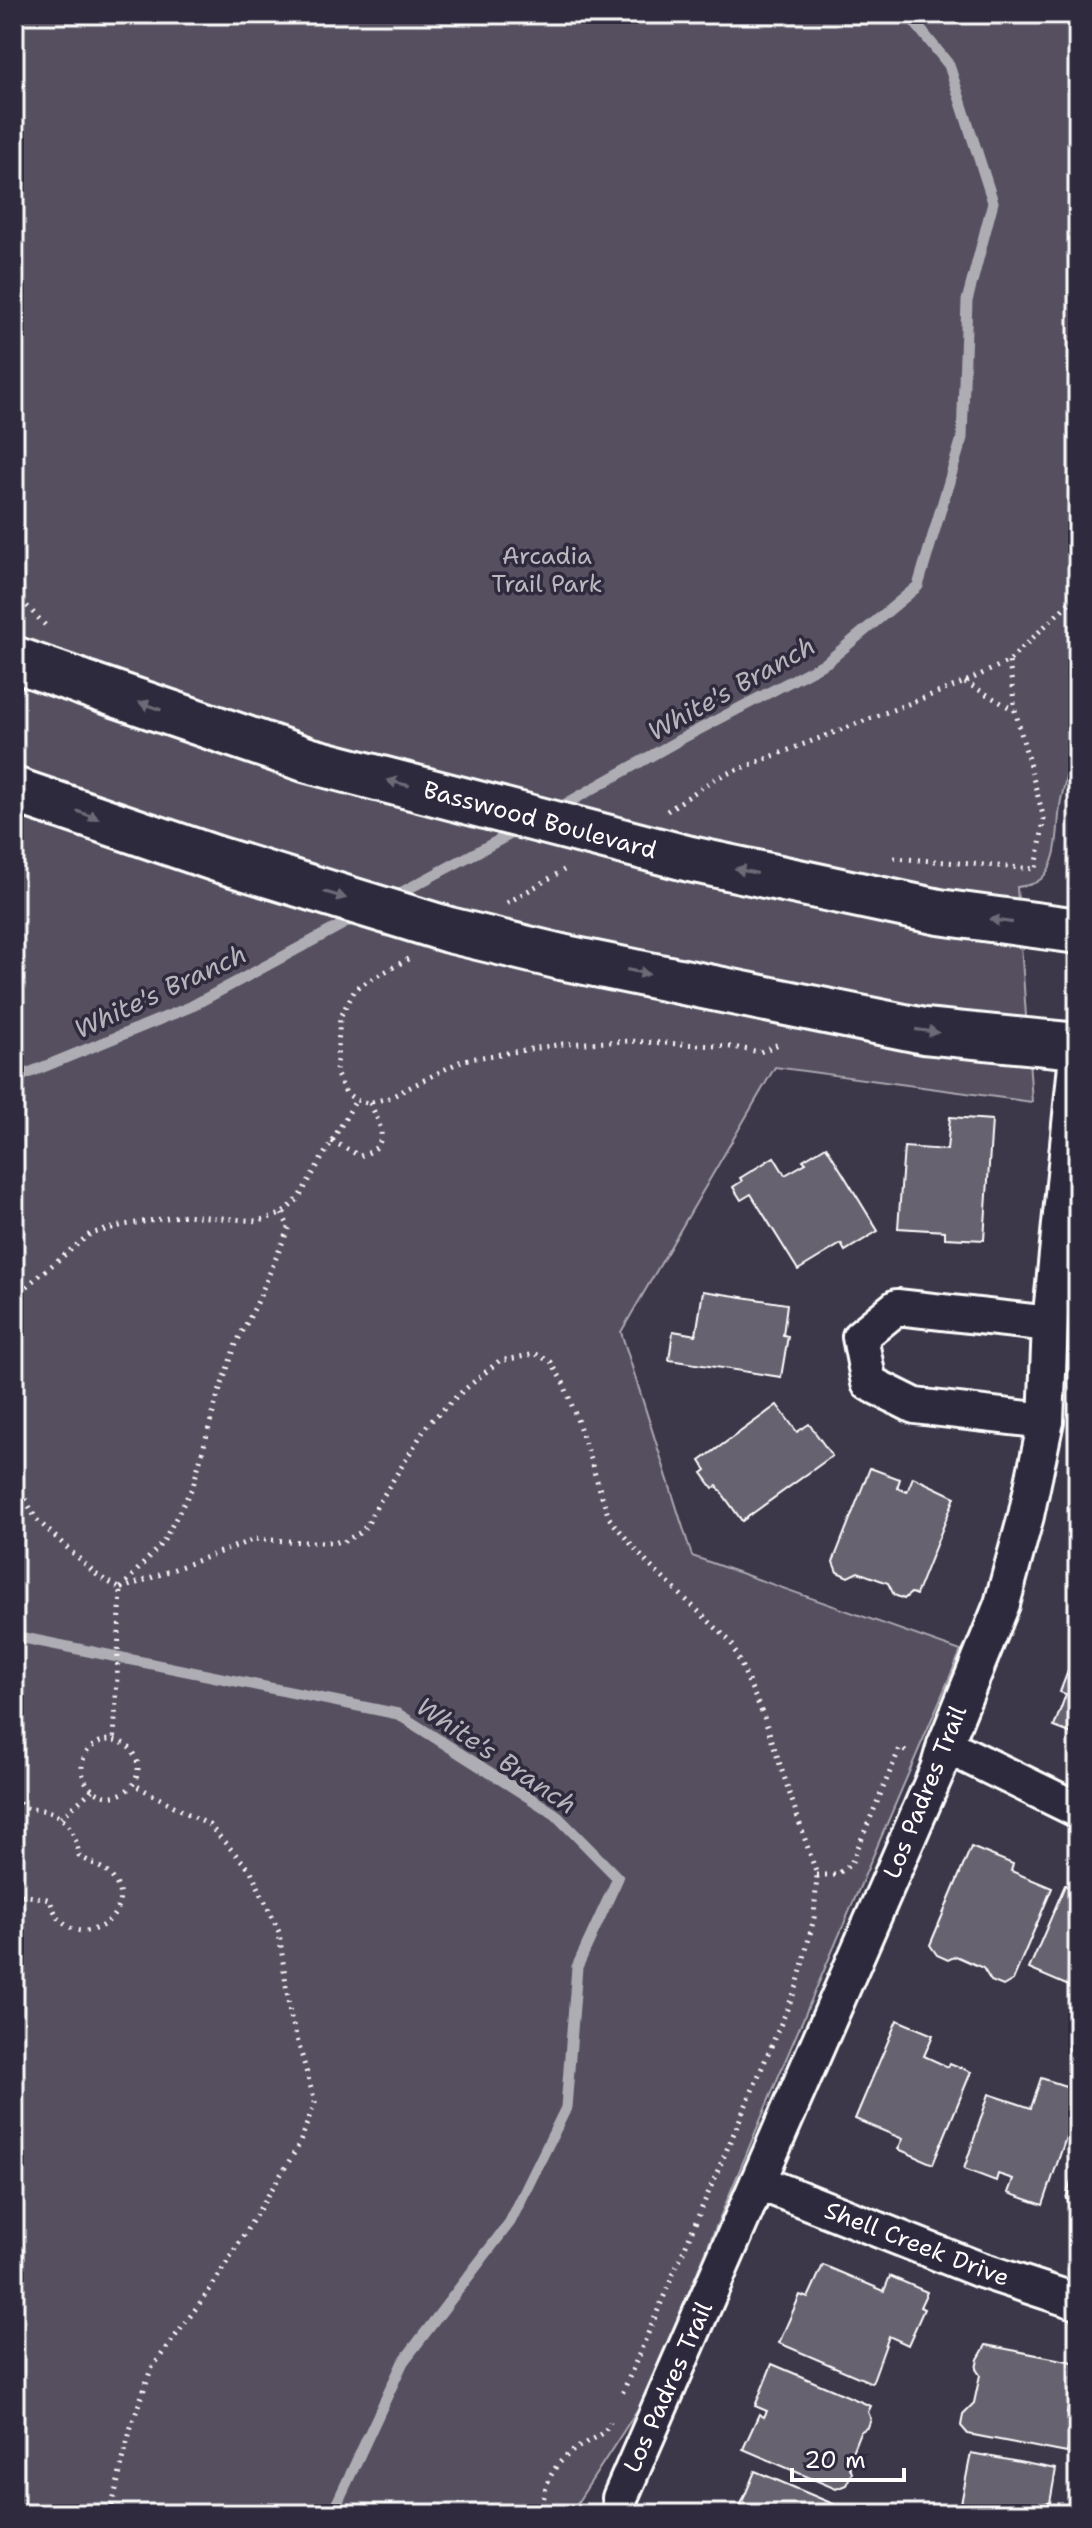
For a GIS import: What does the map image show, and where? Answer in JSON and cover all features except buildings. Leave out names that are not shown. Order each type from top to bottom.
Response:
[{"type":"main road","name":"Basswood Boulevard","points":[[14,659],[308,760],[690,859],[939,912],[1078,931]]},
{"type":"main road","points":[[14,790],[217,859],[434,926],[561,957],[924,1031],[1078,1046]]},
{"type":"street","name":"Los Padres Trail","points":[[620,2498],[942,1757],[1002,1604],[1026,1516],[1046,1421],[1050,1324],[1078,1046]]},
{"type":"street","points":[[1046,1421],[915,1406],[869,1383],[860,1337],[897,1307],[1050,1324]]},
{"type":"street","points":[[942,1757],[1078,1810]]},
{"type":"street","name":"Shell Creek Drive","points":[[758,2182],[978,2269],[1078,2302]]},
{"type":"path","points":[[661,815],[716,778],[965,682],[1009,661],[1078,594]]},
{"type":"path","points":[[14,597],[56,635]]},
{"type":"path","points":[[1009,661],[1015,710],[1044,819],[1036,869]]},
{"type":"path","points":[[965,682],[1015,710]]},
{"type":"path","points":[[495,910],[578,863]]},
{"type":"path","points":[[411,957],[356,988],[340,1017],[336,1073],[346,1093],[356,1100],[369,1102],[389,1098],[463,1060],[563,1044],[629,1041],[733,1047],[760,1052],[786,1041]]},
{"type":"path","points":[[14,1307],[29,1284],[90,1234],[185,1215],[257,1221],[282,1214],[298,1199],[356,1100]]},
{"type":"path","points":[[332,1141],[360,1156],[373,1152],[382,1130],[369,1102]]},
{"type":"path","points":[[114,1741],[121,1589],[163,1542],[193,1486],[217,1398],[236,1344],[289,1227],[282,1214]]},
{"type":"path","points":[[14,1478],[36,1519],[98,1576],[121,1589],[255,1539],[343,1542],[353,1538],[368,1524],[428,1424],[499,1361],[536,1354],[551,1362],[564,1384],[609,1518],[648,1564],[731,1642],[764,1717],[817,1875],[814,1918],[797,1986],[620,2399]]},
{"type":"path","points":[[114,1741],[123,1744],[135,1757],[137,1776],[133,1784],[127,1791],[109,1796],[92,1790],[82,1774],[84,1757],[96,1744],[114,1741]]},
{"type":"path","points":[[817,1875],[836,1875],[851,1864],[900,1748],[942,1757]]},
{"type":"path","points":[[110,2514],[131,2427],[151,2369],[211,2288],[299,2145],[315,2102],[290,2014],[279,1932],[251,1871],[209,1825],[133,1784]]},
{"type":"path","points":[[61,1818],[92,1790]]},
{"type":"path","points":[[14,1797],[23,1807],[48,1811],[71,1828],[79,1856],[103,1869],[117,1885],[118,1907],[113,1917],[96,1929],[75,1930],[57,1917],[50,1900],[14,1893]]},
{"type":"path","points":[[542,2514],[543,2493],[551,2472],[567,2454],[601,2434],[614,2413]]},
{"type":"green space","name":"Arcadia Trail Park","points":[[14,14],[1078,14],[1078,731],[1061,800],[1052,862],[1041,879],[1017,887],[1032,1102],[775,1067],[621,1332],[692,1556],[961,1651],[645,2398],[570,2514],[14,2514]]},
{"type":"waterway","name":"White's Branch","points":[[555,810],[827,662],[918,586],[962,438],[967,301],[993,202],[949,65],[908,14]]},
{"type":"waterway","name":"White's Branch","points":[[389,899],[522,828]]},
{"type":"waterway","name":"White's Branch","points":[[14,1079],[190,1007],[360,915]]},
{"type":"waterway","name":"White's Branch","points":[[14,1636],[398,1714],[555,1814],[618,1878],[577,1967],[566,2108],[510,2222],[403,2362],[332,2514]]}]
